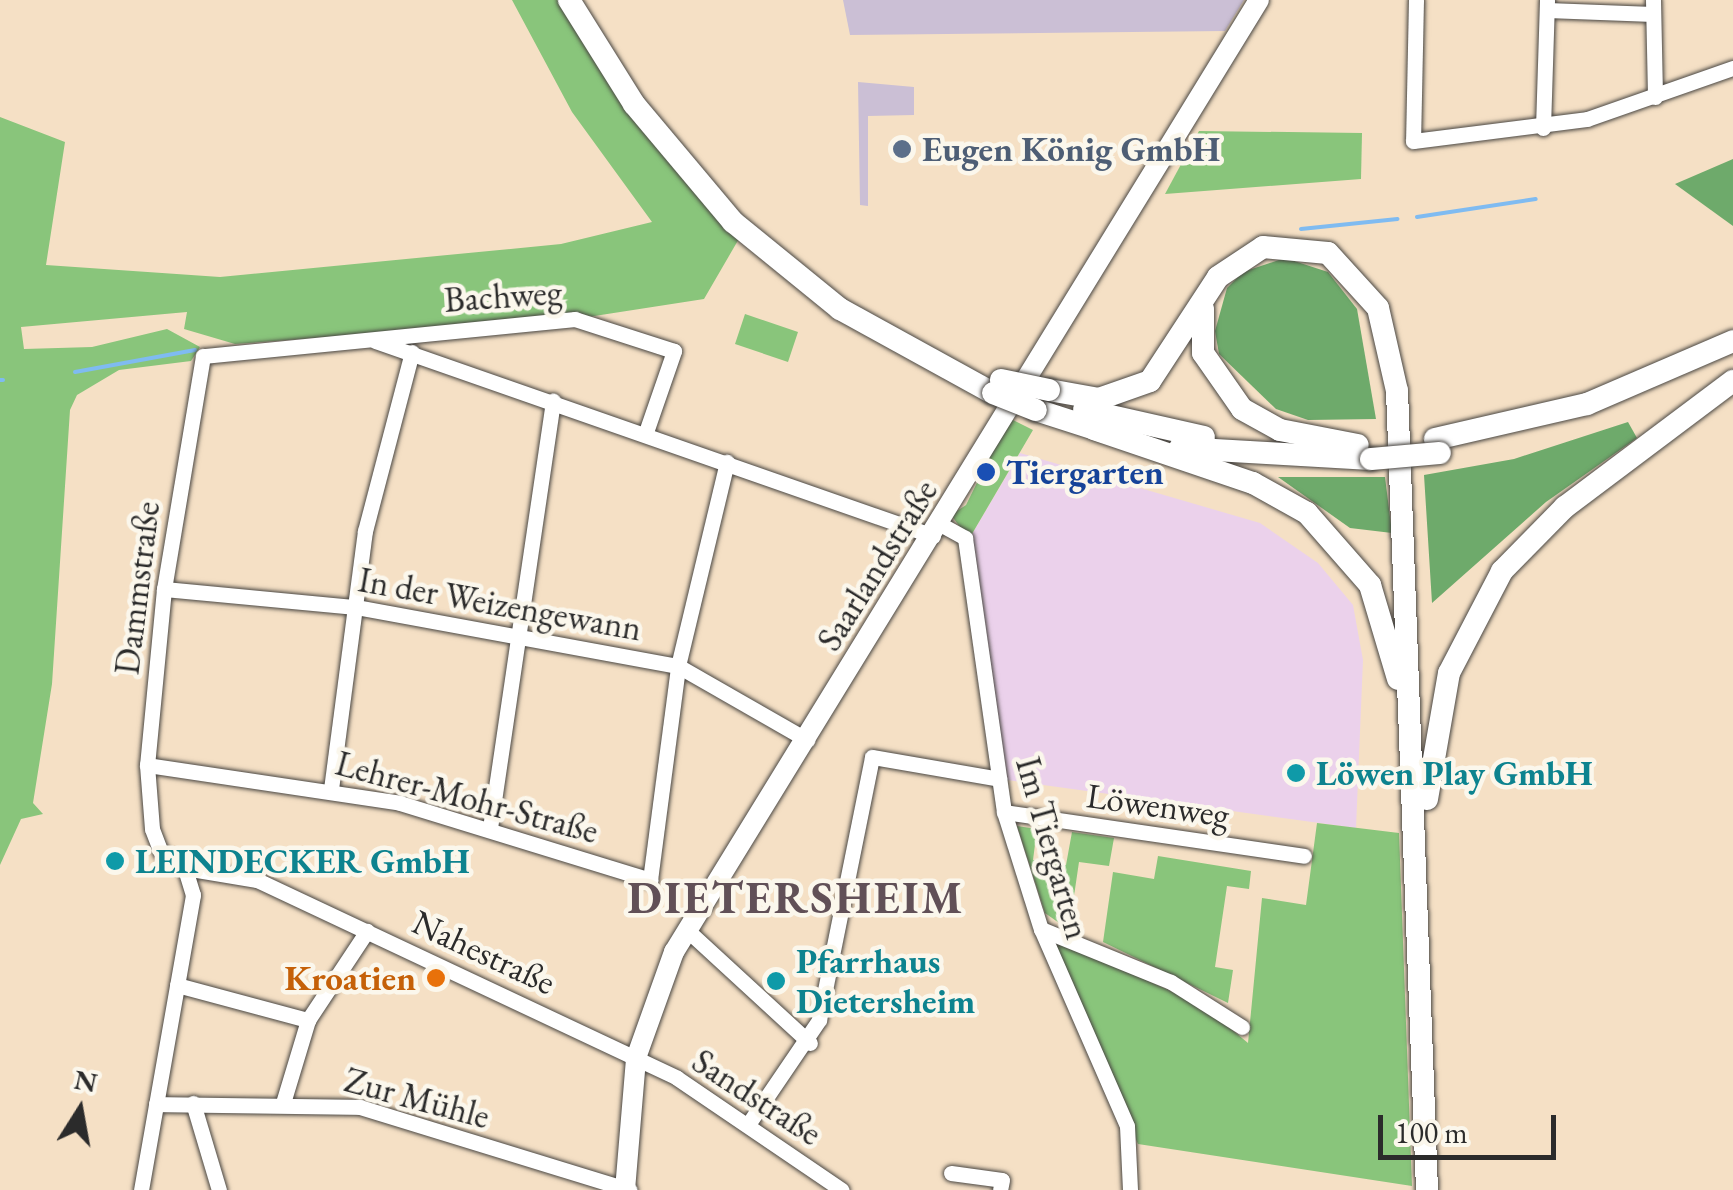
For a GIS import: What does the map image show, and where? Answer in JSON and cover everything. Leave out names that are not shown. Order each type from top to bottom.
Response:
[{"type":"highway","points":[[569,0],[657,135],[733,222],[840,309],[997,387],[1216,439],[1367,450]]},
{"type":"highway","points":[[583,0],[663,123],[760,228],[872,314],[997,387]]},
{"type":"highway","points":[[1043,399],[1099,399],[1150,381],[1212,286],[1243,255],[1296,244],[1337,258],[1378,308],[1396,391],[1420,857],[1427,1190]]},
{"type":"highway","points":[[1212,286],[1203,353],[1232,400],[1280,430],[1367,450]]},
{"type":"highway","points":[[1438,446],[1587,404],[1733,341]]},
{"type":"highway","points":[[1094,429],[1225,455],[1438,446],[1612,411],[1733,355]]},
{"type":"highway","points":[[1420,857],[1442,696],[1489,590],[1548,522],[1733,381]]},
{"type":"highway","points":[[1043,399],[1127,446],[1272,492],[1351,556],[1390,633],[1416,794]]},
{"type":"main road","name":"Saarlandstraße","points":[[626,1189],[636,1058],[687,930],[1259,0]]},
{"type":"street","points":[[1416,0],[1413,141],[1543,128],[1655,97],[1733,68]]},
{"type":"street","points":[[1543,128],[1547,5],[1653,7],[1655,97]]},
{"type":"street","name":"Bachweg","points":[[203,356],[575,319],[674,351],[646,432]]},
{"type":"street","name":"Bachweg","points":[[366,338],[936,530]]},
{"type":"street","points":[[331,789],[356,607],[412,352]]},
{"type":"street","name":"Dammstraße","points":[[185,868],[161,852],[152,829],[147,765],[164,589],[203,356]]},
{"type":"street","points":[[490,828],[554,400]]},
{"type":"street","points":[[678,666],[727,462]]},
{"type":"street","name":"Im Tiergarten","points":[[936,530],[965,538],[1004,812],[1041,929],[1127,1126],[1130,1190]]},
{"type":"street","name":"In der Weizengewann","points":[[164,589],[356,607],[522,634],[678,666],[807,740]]},
{"type":"street","name":"Lehrer-Mohr-Straße","points":[[147,765],[331,789],[490,828],[650,880],[678,666]]},
{"type":"street","points":[[749,1123],[810,1042],[872,757],[999,779]]},
{"type":"street","name":"Löwenweg","points":[[1004,812],[1304,856]]},
{"type":"street","points":[[141,1190],[193,895],[185,868]]},
{"type":"street","name":"Nahestraße","points":[[185,868],[256,880],[636,1058]]},
{"type":"street","points":[[1041,929],[1171,982],[1242,1027]]},
{"type":"street","points":[[687,930],[810,1042]]},
{"type":"street","points":[[283,1103],[308,1020],[368,931]]},
{"type":"street","points":[[177,985],[308,1020]]},
{"type":"street","name":"Sandstraße","points":[[636,1058],[749,1123],[842,1190]]},
{"type":"street","points":[[193,1103],[219,1190]]},
{"type":"street","name":"Zur Mühle","points":[[156,1104],[360,1107],[626,1189]]},
{"type":"street","points":[[952,1172],[1002,1180],[1000,1190]]},
{"type":"shaded area","points":[[843,0],[1244,0],[1225,31],[850,35]]},
{"type":"shaded area","points":[[858,82],[914,87],[914,115],[868,116],[868,206],[860,205]]},
{"type":"shaded area","points":[[1020,453],[1260,523],[1318,563],[1353,605],[1363,660],[1356,828],[1007,780],[969,539]]},
{"type":"green space","points":[[512,0],[562,0],[740,237],[704,299],[575,319],[235,344],[184,329],[187,312],[21,327],[24,349],[92,347],[167,329],[200,347],[191,361],[119,370],[77,395],[70,410],[52,684],[33,803],[43,814],[21,819],[0,865],[0,117],[65,142],[46,265],[220,277],[561,244],[652,222],[572,112]]},
{"type":"green space","points":[[1199,131],[1362,133],[1361,179],[1165,194]]},
{"type":"green space","points":[[1733,159],[1733,226],[1675,184]]},
{"type":"green space","points":[[1285,258],[1328,272],[1357,309],[1376,419],[1308,420],[1276,409],[1219,354],[1215,331],[1227,288],[1243,272]]},
{"type":"green space","points":[[745,314],[798,332],[788,362],[735,344]]},
{"type":"green space","points":[[1009,418],[1033,430],[969,539],[951,515],[966,505]]},
{"type":"green space","points":[[1628,422],[1637,438],[1546,502],[1432,603],[1424,475],[1514,459]]},
{"type":"green space","points":[[1278,477],[1385,477],[1392,533],[1350,528]]},
{"type":"green space","points":[[1317,823],[1399,833],[1412,1186],[1138,1144],[1047,936],[1202,1005],[1248,1043],[1262,898],[1306,905]]},
{"type":"green space","points":[[1017,826],[1037,829],[1033,860],[1066,865],[1072,832],[1114,838],[1109,866],[1079,862],[1069,930],[1045,913]]},
{"type":"green space","points":[[1158,856],[1251,871],[1249,889],[1227,886],[1215,967],[1233,970],[1228,1003],[1103,942],[1113,872],[1154,879]]},
{"type":"waterway","points":[[1417,217],[1536,199]]},
{"type":"waterway","points":[[1301,229],[1397,219]]},
{"type":"waterway","points":[[75,372],[195,350]]},
{"type":"place","name":"Eugen König GmbH","points":[[902,149]]},
{"type":"place","name":"Tiergarten","points":[[986,472]]},
{"type":"place","name":"Löwen Play GmbH","points":[[1296,773]]},
{"type":"place","name":"LEINDECKER GmbH","points":[[115,861]]},
{"type":"place","name":"Kroatien","points":[[436,978]]},
{"type":"place","name":"Pfarrhaus Dietersheim","points":[[776,981]]},
{"type":"district","name":"DIETERSHEIM","points":[[796,898]]}]
